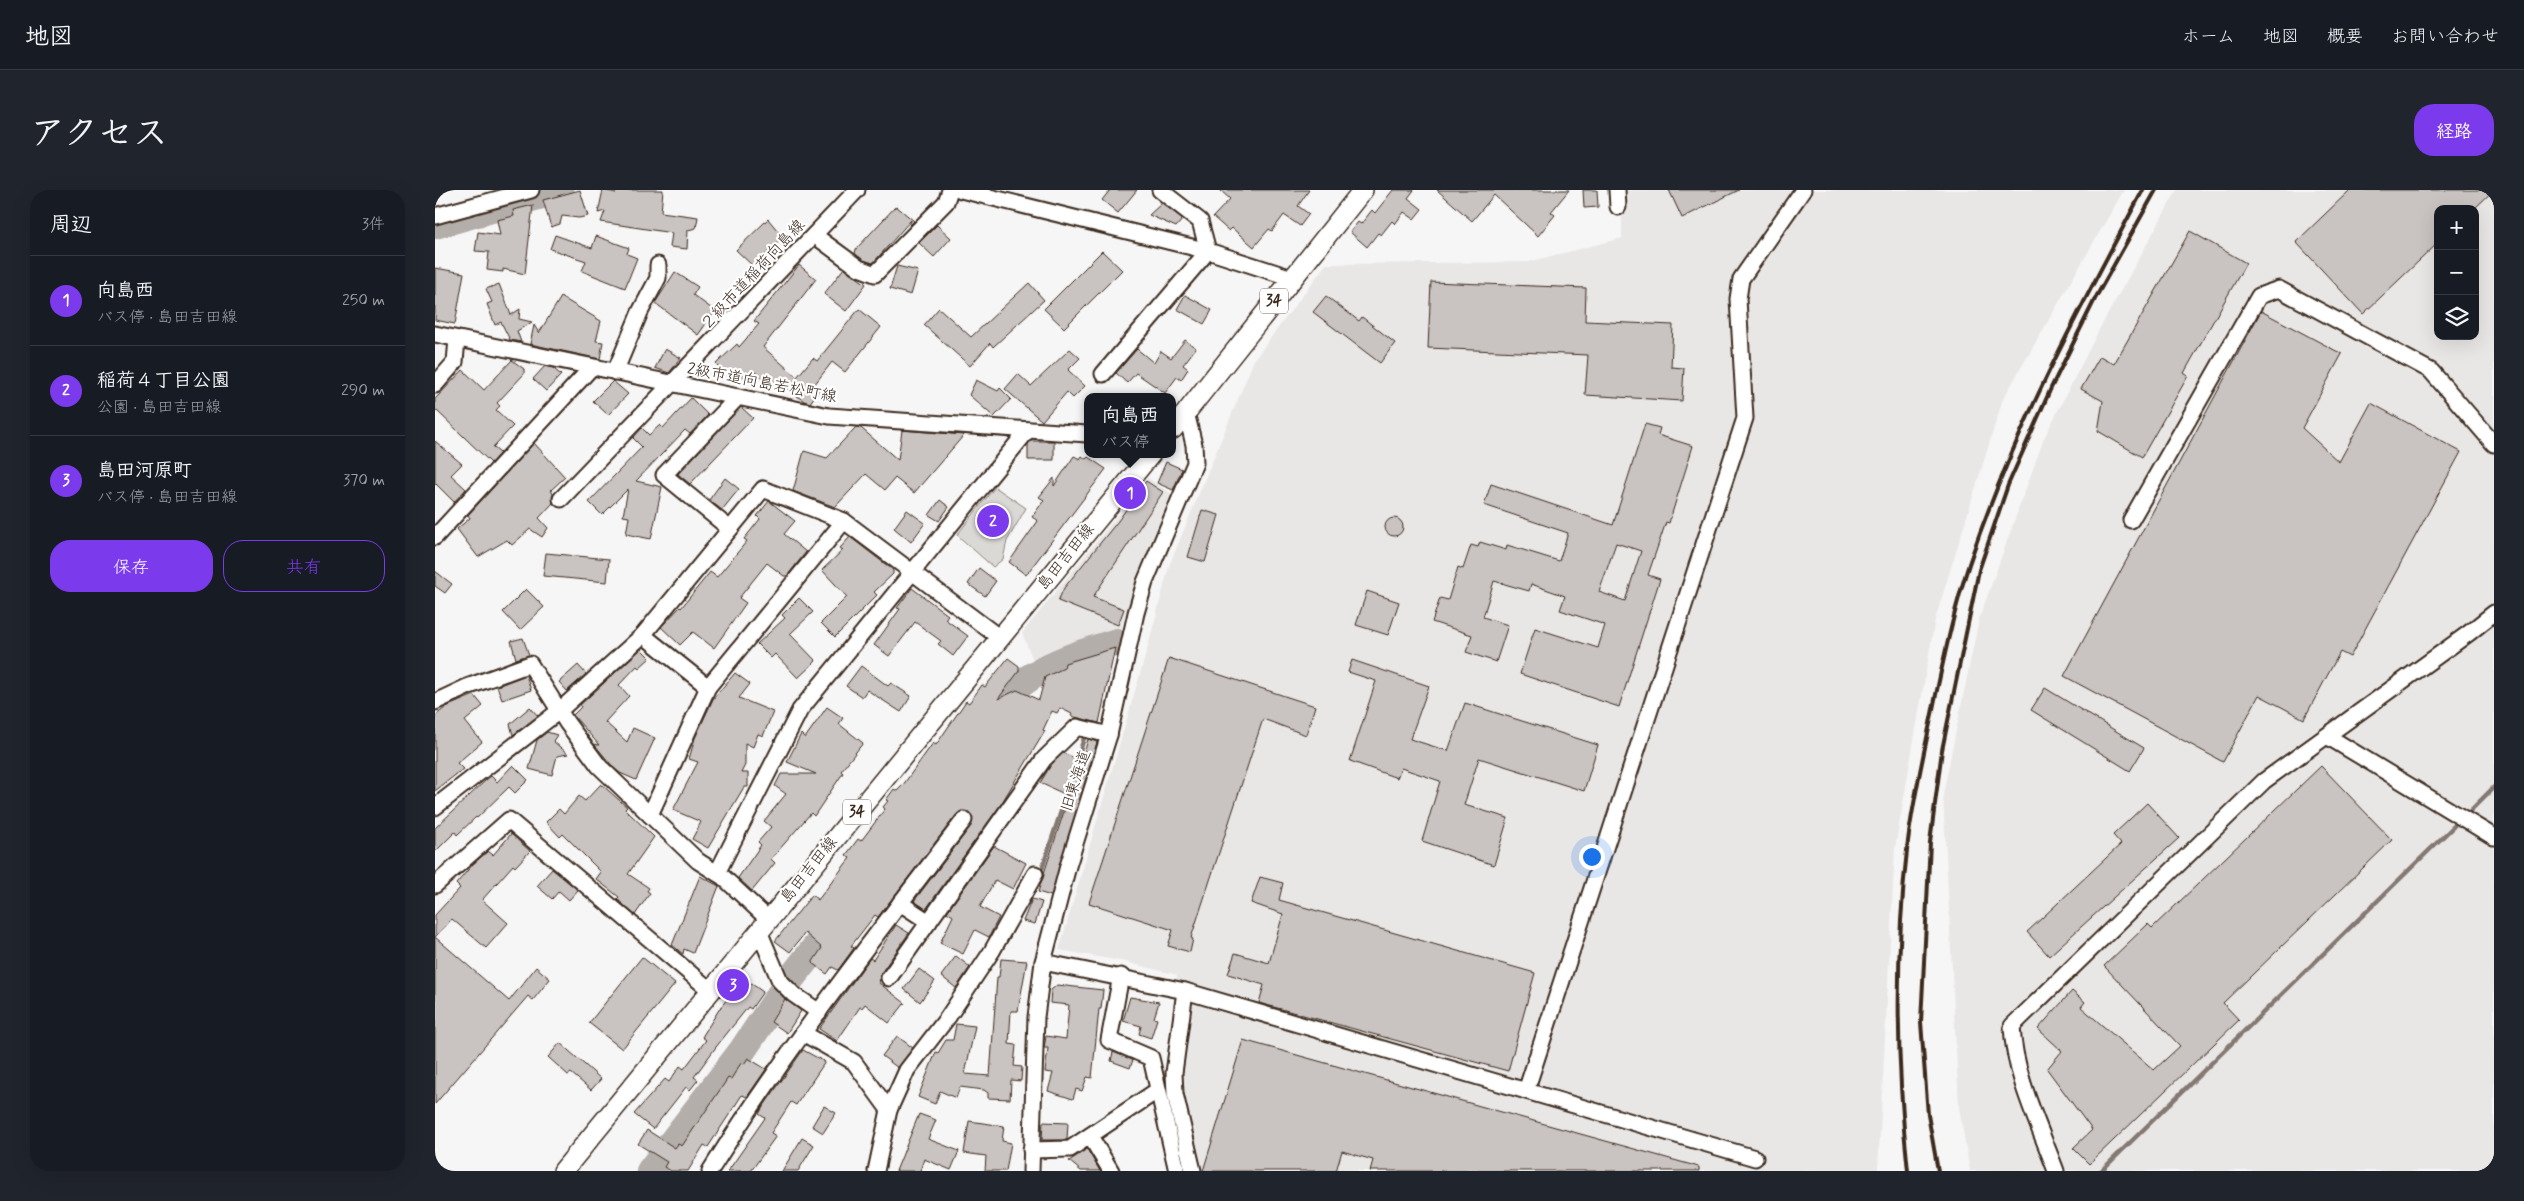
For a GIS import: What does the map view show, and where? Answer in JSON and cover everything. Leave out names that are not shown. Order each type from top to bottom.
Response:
[{"type":"main road","name":"34","points":[[1176,424],[1363,190]]},
{"type":"main road","name":"島田吉田線","points":[[563,1171],[1148,458]]},
{"type":"street","points":[[435,216],[531,190]]},
{"type":"street","name":"２級市道稲荷向島線","points":[[561,499],[857,190]]},
{"type":"street","points":[[814,235],[859,268],[875,274],[946,202],[950,190]]},
{"type":"street","points":[[961,190],[1208,251],[1292,278]]},
{"type":"street","points":[[1160,190],[1200,221],[1208,251]]},
{"type":"street","points":[[1617,190],[1618,207]]},
{"type":"street","points":[[1526,1092],[1745,418],[1738,299],[1741,279],[1801,191]]},
{"type":"street","points":[[1103,374],[1208,251]]},
{"type":"street","points":[[615,372],[640,312],[658,278],[658,264]]},
{"type":"street","points":[[2131,520],[2259,296],[2279,289],[2431,371],[2494,444]]},
{"type":"street","name":"2級市道向島若松町線","points":[[435,334],[829,416],[1084,434]]},
{"type":"street","points":[[435,385],[455,362],[457,338]]},
{"type":"street","points":[[435,537],[593,367]]},
{"type":"street","points":[[730,529],[664,475],[737,397]]},
{"type":"street","name":"旧東海道","points":[[1031,1171],[1036,1016],[1043,962],[1068,866],[1109,735],[1136,612],[1145,582],[1195,463],[1194,445],[1186,412]]},
{"type":"street","points":[[717,873],[800,710],[1028,430]]},
{"type":"street","points":[[435,807],[559,711],[643,635],[763,489],[844,521],[999,638]]},
{"type":"street","points":[[650,815],[708,688],[844,521]]},
{"type":"street","points":[[2056,1171],[2028,1096],[2013,1044],[2012,1026],[2264,781],[2469,634],[2494,613]]},
{"type":"street","points":[[643,635],[708,688]]},
{"type":"street","points":[[435,702],[467,687],[530,664],[559,711],[599,766],[698,861],[717,873],[764,926],[780,981],[793,994],[819,1012]]},
{"type":"street","points":[[889,978],[1044,759],[1077,727],[1109,735]]},
{"type":"street","points":[[2327,736],[2494,837]]},
{"type":"street","points":[[435,885],[509,820],[711,991]]},
{"type":"street","points":[[709,1171],[803,1033],[963,820]]},
{"type":"street","points":[[876,1171],[889,1110],[907,1070],[993,951],[1035,874]]},
{"type":"street","points":[[900,903],[929,922]]},
{"type":"street","points":[[1043,962],[1121,976],[1185,991],[1755,1158]]},
{"type":"street","points":[[1121,976],[1109,1040],[1151,1058],[1177,1171]]},
{"type":"street","points":[[1185,991],[1174,1073],[1175,1094],[1193,1171]]},
{"type":"street","points":[[803,1033],[854,1062],[889,1110]]},
{"type":"street","points":[[1031,1150],[1070,1149],[1159,1090]]},
{"type":"street","points":[[1089,1136],[1111,1171]]},
{"type":"shaded area","points":[[1622,190],[2124,190],[2003,399],[1935,620],[1895,849],[1878,1171],[1188,1171],[1166,1069],[1177,975],[1126,962],[1059,950],[1147,650],[1169,566],[1254,360],[1326,264],[1528,262],[1622,238]]},
{"type":"shaded area","points":[[2177,190],[2494,190],[2494,1171],[1970,1171],[1959,1108],[1943,794],[1979,619],[2044,438],[2100,328]]},
{"type":"shaded area","points":[[1148,478],[1172,494],[1136,581],[1119,635],[1034,662],[1022,633]]},
{"type":"shaded area","points":[[995,487],[1026,508],[1007,541],[1003,559],[993,567],[957,535]]},
{"type":"building","points":[[580,190],[588,216],[579,218],[562,216],[560,224],[551,227],[543,200]]},
{"type":"building","points":[[603,190],[616,193],[617,190],[663,190],[661,212],[698,217],[696,228],[688,230],[687,249],[670,247],[672,233],[601,222],[605,211],[598,213]]},
{"type":"building","points":[[1110,190],[1137,190],[1118,213],[1102,200]]},
{"type":"building","points":[[1220,190],[1309,190],[1298,206],[1309,214],[1300,226],[1284,215],[1272,231],[1269,229],[1254,247],[1232,228],[1229,231],[1213,217],[1230,199]]},
{"type":"building","points":[[1393,190],[1414,190],[1408,198],[1422,209],[1414,219],[1404,212],[1395,224],[1392,221],[1381,235],[1378,233],[1367,247],[1350,232],[1358,222],[1361,224],[1372,210],[1375,213]]},
{"type":"building","points":[[1437,190],[1569,190],[1551,212],[1555,215],[1538,236],[1494,195],[1472,221]]},
{"type":"building","points":[[1583,190],[1597,190],[1598,207],[1584,208]]},
{"type":"building","points":[[1669,190],[1739,190],[1682,218]]},
{"type":"building","points":[[2350,190],[2494,190],[2478,205],[2434,205],[2434,247],[2363,314],[2296,242]]},
{"type":"building","points":[[1162,203],[1183,219],[1176,227],[1149,215]]},
{"type":"building","points":[[533,205],[525,274],[503,269],[503,272],[487,270],[489,252],[475,251],[478,232],[500,235],[497,220],[514,216],[513,210]]},
{"type":"building","points":[[896,206],[914,221],[909,226],[911,220],[873,263],[863,260],[855,254],[856,249]]},
{"type":"building","points":[[768,219],[783,237],[754,267],[736,250]]},
{"type":"building","points":[[937,225],[951,238],[934,257],[919,243]]},
{"type":"building","points":[[2190,231],[2246,263],[2184,373],[2188,376],[2142,457],[2098,431],[2103,401],[2081,389],[2100,356],[2114,364]]},
{"type":"building","points":[[555,235],[592,248],[596,236],[629,248],[627,254],[637,258],[625,288],[582,271],[586,261],[550,249]]},
{"type":"building","points":[[1102,251],[1122,270],[1064,328],[1044,309]]},
{"type":"building","points":[[799,265],[816,279],[763,347],[797,377],[813,358],[817,361],[859,309],[881,327],[845,372],[832,362],[814,385],[819,390],[810,403],[804,401],[780,384],[776,389],[755,372],[747,380],[736,370],[729,377],[716,364],[737,344],[739,347],[759,324],[754,321]]},
{"type":"building","points":[[897,266],[918,271],[911,295],[890,289]]},
{"type":"building","points":[[435,268],[464,273],[455,324],[435,320]]},
{"type":"building","points":[[844,268],[866,284],[846,311],[824,294]]},
{"type":"building","points":[[675,272],[698,287],[693,295],[715,311],[698,335],[655,303]]},
{"type":"building","points":[[1431,282],[1586,288],[1585,321],[1673,325],[1671,367],[1684,368],[1682,401],[1585,395],[1588,355],[1428,348]]},
{"type":"building","points":[[1029,283],[1044,300],[993,347],[990,343],[970,366],[924,325],[939,308],[971,337]]},
{"type":"building","points":[[499,284],[511,315],[520,309],[519,319],[532,322],[517,331],[521,342],[510,340],[501,322],[495,325],[487,304],[492,302],[486,289]]},
{"type":"building","points":[[1185,295],[1212,310],[1204,324],[1177,309]]},
{"type":"building","points":[[1326,296],[1359,321],[1362,317],[1395,343],[1380,363],[1313,312]]},
{"type":"building","points":[[561,297],[601,321],[596,341],[603,342],[600,359],[530,344],[534,325],[539,333]]},
{"type":"building","points":[[2261,311],[2342,354],[2302,428],[2339,462],[2371,403],[2461,452],[2350,657],[2340,652],[2304,719],[2259,695],[2223,762],[2064,676]]},
{"type":"building","points":[[1185,340],[1196,348],[1183,365],[1188,369],[1181,380],[1177,377],[1165,393],[1136,373],[1127,383],[1116,373],[1137,349],[1154,363],[1161,351],[1171,358]]},
{"type":"building","points":[[665,349],[681,358],[669,373],[655,368]]},
{"type":"building","points":[[1070,349],[1080,358],[1068,370],[1085,386],[1073,398],[1067,392],[1042,421],[1005,389],[1018,374],[1031,386]]},
{"type":"building","points":[[512,360],[524,369],[524,374],[497,403],[500,406],[496,410],[513,426],[493,447],[500,453],[491,463],[435,409],[435,399],[463,370],[484,390]]},
{"type":"building","points":[[545,366],[553,368],[561,375],[546,391],[533,379]]},
{"type":"building","points":[[976,380],[998,391],[1000,388],[1011,399],[994,417],[969,395]]},
{"type":"building","points":[[613,381],[628,394],[608,415],[593,401]]},
{"type":"building","points":[[691,398],[708,415],[690,434],[685,430],[636,481],[662,487],[651,539],[626,534],[629,517],[623,516],[628,489],[602,515],[589,502],[642,447],[633,438],[642,428],[649,435],[660,425],[663,428]]},
{"type":"building","points":[[741,407],[753,418],[690,484],[678,474]]},
{"type":"building","points":[[1645,424],[1660,428],[1658,435],[1693,446],[1669,523],[1666,522],[1648,575],[1660,579],[1619,707],[1520,674],[1535,628],[1598,648],[1605,625],[1560,610],[1565,596],[1531,584],[1529,591],[1494,581],[1483,617],[1508,625],[1496,662],[1466,652],[1472,635],[1432,622],[1440,598],[1448,600],[1458,567],[1463,569],[1471,545],[1478,547],[1480,542],[1506,550],[1507,545],[1559,561],[1568,533],[1484,505],[1491,484],[1613,525]],"holes":[[[1616,543],[1641,551],[1625,601],[1599,592]]]},
{"type":"building","points":[[856,427],[861,428],[898,460],[902,430],[964,435],[914,493],[895,478],[885,490],[866,474],[835,507],[793,491],[804,451],[827,458]]},
{"type":"building","points":[[435,441],[462,464],[451,475],[466,489],[454,502],[435,483]]},
{"type":"building","points":[[1031,441],[1054,441],[1054,460],[1028,460],[1028,444]]},
{"type":"building","points":[[534,443],[565,477],[551,490],[553,503],[539,518],[548,528],[542,537],[530,529],[512,545],[507,540],[478,557],[457,529],[470,518],[468,515]]},
{"type":"building","points":[[1074,456],[1080,459],[1082,456],[1086,459],[1090,458],[1106,469],[1026,575],[1009,562],[1038,521],[1032,517],[1044,500],[1039,497],[1054,478],[1054,486]]},
{"type":"building","points":[[1166,462],[1182,469],[1173,490],[1157,483]]},
{"type":"building","points":[[725,478],[739,489],[722,510],[709,500]]},
{"type":"building","points":[[1146,481],[1163,492],[1093,597],[1124,609],[1118,625],[1058,601],[1064,588],[1118,521]]},
{"type":"building","points":[[940,500],[949,507],[939,521],[929,515]]},
{"type":"building","points":[[769,501],[795,521],[784,534],[806,552],[787,576],[784,576],[767,563],[739,598],[746,603],[714,648],[693,632],[680,645],[661,627],[681,608],[710,572],[717,577],[747,541],[744,539],[760,519],[757,516]]},
{"type":"building","points":[[907,510],[925,523],[911,542],[894,528]]},
{"type":"building","points":[[1202,510],[1219,515],[1205,562],[1188,557]]},
{"type":"building","points":[[1394,518],[1400,521],[1403,527],[1400,533],[1394,536],[1388,533],[1385,527],[1388,521]]},
{"type":"building","points":[[850,537],[893,570],[893,574],[874,592],[877,595],[835,637],[821,623],[847,597],[822,570],[843,550],[840,548]]},
{"type":"building","points":[[546,553],[609,559],[607,582],[543,576]]},
{"type":"building","points":[[979,568],[996,581],[985,596],[968,584]]},
{"type":"building","points":[[435,571],[452,584],[445,593],[435,586]]},
{"type":"building","points":[[912,588],[948,615],[945,619],[968,636],[953,656],[938,644],[941,641],[915,622],[889,656],[874,645],[900,609],[897,608]]},
{"type":"building","points":[[526,589],[544,607],[520,630],[503,612]]},
{"type":"building","points":[[1367,591],[1399,602],[1388,635],[1356,625]]},
{"type":"building","points":[[799,598],[813,612],[790,634],[816,661],[798,678],[775,654],[771,658],[757,644],[785,618],[782,615]]},
{"type":"building","points":[[523,638],[529,655],[516,659],[511,641]]},
{"type":"building","points":[[1115,648],[1099,723],[1071,716],[1072,714],[1060,708],[1057,713],[1052,711],[1043,730],[1045,731],[1001,804],[926,909],[914,901],[971,826],[973,817],[969,812],[961,811],[957,814],[878,917],[875,915],[851,946],[854,948],[838,970],[832,967],[827,974],[812,963],[822,948],[805,933],[790,952],[775,941],[812,895],[818,900],[850,858],[846,855],[858,839],[861,841],[885,809],[883,807],[888,801],[886,800],[894,789],[897,791],[903,785],[933,743],[936,745],[966,701],[969,703],[982,685],[985,687],[1008,658],[1019,666],[1019,671],[998,699],[1017,690],[1039,700],[1045,677],[1064,668],[1065,663]]},
{"type":"building","points":[[641,649],[650,658],[639,668],[637,666],[619,685],[629,696],[605,722],[627,742],[633,728],[655,738],[636,780],[620,773],[614,768],[594,744],[599,745],[573,715],[581,707],[580,705]]},
{"type":"building","points":[[1169,658],[1315,706],[1306,735],[1263,719],[1191,938],[1193,939],[1190,952],[1168,946],[1173,930],[1089,903]]},
{"type":"building","points":[[1352,660],[1429,686],[1410,739],[1448,751],[1465,703],[1598,745],[1584,791],[1479,758],[1464,805],[1508,818],[1494,865],[1422,841],[1440,781],[1401,768],[1397,778],[1350,761],[1376,681],[1348,672]]},
{"type":"building","points":[[578,665],[586,674],[567,691],[559,682]]},
{"type":"building","points":[[861,666],[888,686],[891,683],[911,696],[901,712],[867,690],[862,697],[846,686]]},
{"type":"building","points":[[735,673],[750,684],[739,698],[773,712],[763,736],[758,734],[753,747],[745,743],[745,765],[741,773],[748,773],[748,787],[744,787],[708,848],[692,839],[701,822],[673,810],[698,762],[689,759],[695,738],[713,699]]},
{"type":"building","points":[[526,675],[531,690],[502,700],[497,686]]},
{"type":"building","points":[[2045,688],[2144,748],[2130,771],[2031,710]]},
{"type":"building","points":[[474,695],[483,706],[465,721],[482,742],[457,763],[463,769],[435,791],[435,716],[446,707]]},
{"type":"building","points":[[530,707],[538,716],[513,735],[510,724]]},
{"type":"building","points":[[827,707],[843,718],[839,724],[863,743],[841,771],[843,773],[814,816],[811,813],[771,859],[775,863],[752,891],[738,878],[761,845],[758,842],[771,827],[764,821],[786,794],[775,786],[781,774],[816,774],[787,762],[801,734],[805,738]]},
{"type":"building","points":[[547,732],[557,735],[553,741],[568,754],[557,756],[552,775],[529,769],[537,740]]},
{"type":"building","points":[[1088,739],[1097,742],[1051,896],[1038,892],[1069,796],[1040,783],[1051,765],[1063,753],[1082,761]]},
{"type":"building","points":[[513,765],[528,780],[515,793],[509,787],[477,818],[457,835],[455,832],[435,852],[435,828],[486,780],[491,776],[497,782]]},
{"type":"building","points":[[2321,766],[2392,840],[2223,1003],[2239,1020],[2089,1164],[2073,1148],[2092,1130],[2047,1069],[2062,1051],[2038,1029],[2072,991],[2085,1002],[2081,1007],[2154,1070],[2180,1046],[2104,966],[2148,924],[2152,928]]},
{"type":"building","points":[[601,784],[627,807],[625,809],[654,837],[628,874],[649,888],[647,891],[650,893],[635,915],[617,899],[619,897],[596,879],[601,872],[563,834],[560,837],[546,822],[559,809],[564,814],[579,796],[585,801]]},
{"type":"building","points":[[2147,803],[2179,838],[2049,956],[2027,932],[2121,844],[2113,835]]},
{"type":"building","points":[[511,834],[530,851],[515,867],[513,865],[482,900],[508,923],[486,948],[452,919],[435,937],[435,915],[460,888],[456,884],[473,864],[488,851],[493,855]]},
{"type":"building","points":[[994,846],[1026,863],[1013,889],[995,880],[980,907],[999,917],[989,937],[975,930],[963,954],[940,943],[953,916],[947,912]]},
{"type":"building","points":[[552,869],[578,890],[569,900],[559,891],[552,899],[537,886]]},
{"type":"building","points":[[700,876],[719,886],[693,953],[684,949],[683,954],[672,945]]},
{"type":"building","points":[[1260,877],[1283,883],[1279,900],[1535,973],[1508,1071],[1259,1003],[1264,985],[1228,974],[1235,953],[1269,963],[1283,914],[1251,903]]},
{"type":"building","points":[[1032,899],[1042,902],[1035,924],[1023,921]]},
{"type":"building","points":[[896,925],[909,933],[881,973],[879,983],[905,1003],[889,1023],[865,1004],[862,1008],[860,1007],[837,1041],[819,1029],[870,958],[873,960]]},
{"type":"building","points":[[435,937],[509,1001],[536,967],[550,979],[533,1000],[528,996],[435,1104]]},
{"type":"building","points":[[956,956],[970,967],[956,988],[941,976]]},
{"type":"building","points":[[642,957],[675,984],[622,1049],[589,1023]]},
{"type":"building","points":[[1001,959],[1027,961],[1018,1011],[1011,1011],[1009,1044],[1016,1045],[1014,1066],[1022,1067],[1021,1081],[1011,1080],[1010,1099],[988,1098],[988,1093],[984,1090],[960,1087],[956,1098],[940,1091],[935,1104],[918,1097],[936,1052],[938,1053],[946,1040],[953,1040],[956,1024],[975,1026],[965,1074],[990,1076],[997,977],[999,977]]},
{"type":"building","points":[[919,969],[935,981],[920,1002],[904,989]]},
{"type":"building","points":[[745,979],[763,992],[751,1009],[748,1007],[716,1047],[694,1077],[698,1080],[690,1090],[686,1087],[653,1129],[634,1114],[665,1079],[669,1082],[680,1066],[684,1069],[706,1040],[702,1037],[720,1008],[728,998],[730,1000]]},
{"type":"building","points":[[1057,985],[1103,990],[1101,1009],[1099,1009],[1092,1078],[1087,1077],[1082,1091],[1076,1089],[1073,1099],[1048,1091],[1053,1073],[1045,1072],[1048,1048],[1044,1048],[1046,1036],[1066,1039],[1069,1005],[1050,1003],[1051,990]]},
{"type":"building","points":[[1130,997],[1159,1002],[1154,1018],[1157,1019],[1151,1038],[1139,1034],[1141,1026],[1123,1021]]},
{"type":"building","points":[[785,999],[801,1011],[787,1033],[771,1022]]},
{"type":"building","points":[[897,1036],[913,1048],[898,1068],[882,1056]]},
{"type":"building","points":[[1243,1040],[1699,1167],[1699,1171],[1370,1171],[1373,1160],[1342,1151],[1336,1171],[1203,1171]]},
{"type":"building","points":[[560,1043],[601,1079],[591,1090],[571,1073],[568,1075],[548,1057]]},
{"type":"building","points":[[803,1050],[825,1062],[796,1105],[791,1102],[771,1133],[776,1136],[751,1171],[728,1171],[765,1118],[759,1114],[763,1107]]},
{"type":"building","points":[[1113,1052],[1133,1060],[1130,1068],[1111,1061]]},
{"type":"building","points":[[748,1058],[766,1069],[769,1065],[747,1097],[742,1095],[708,1147],[704,1145],[688,1171],[671,1171],[664,1167],[667,1162],[638,1144],[647,1130],[675,1148],[678,1144],[682,1146],[728,1078],[731,1079],[741,1063],[744,1064]]},
{"type":"building","points":[[824,1106],[836,1113],[823,1133],[812,1126]]},
{"type":"building","points":[[919,1114],[936,1120],[928,1139],[959,1151],[951,1170],[924,1159],[920,1171],[896,1171]]},
{"type":"building","points":[[969,1121],[1004,1126],[1002,1141],[1011,1143],[1006,1171],[985,1171],[986,1156],[964,1153]]},
{"type":"building","points":[[1043,1122],[1068,1123],[1067,1140],[1042,1140]]},
{"type":"building","points":[[802,1138],[814,1145],[798,1171],[782,1171]]},
{"type":"building","points":[[1087,1149],[1100,1171],[1081,1171],[1069,1161]]},
{"type":"waterway","points":[[435,225],[560,190]]},
{"type":"waterway","points":[[986,722],[1012,691],[1027,679],[1060,662],[1117,642]]},
{"type":"waterway","points":[[1076,764],[1084,738]]},
{"type":"waterway","points":[[2470,811],[2494,787]]},
{"type":"waterway","points":[[1040,875],[1068,790]]},
{"type":"waterway","points":[[2101,1171],[2454,826]]},
{"type":"waterway","points":[[650,1171],[742,1051],[789,981],[840,916]]},
{"type":"railway","points":[[1908,1171],[1899,1047],[1899,965],[1904,882],[1916,789],[1950,634],[1969,564],[1986,515],[2026,420],[2071,327],[2143,190]]},
{"type":"railway","points":[[1938,1171],[1928,1115],[1921,1022],[1930,842],[1942,750],[1979,570],[2008,485],[2051,388],[2096,297],[2156,190]]},
{"type":"place","name":"向島西","points":[[1130,493]]},
{"type":"place","name":"稲荷４丁目公園","points":[[993,521]]},
{"type":"place","name":"島田河原町","points":[[733,985]]}]
